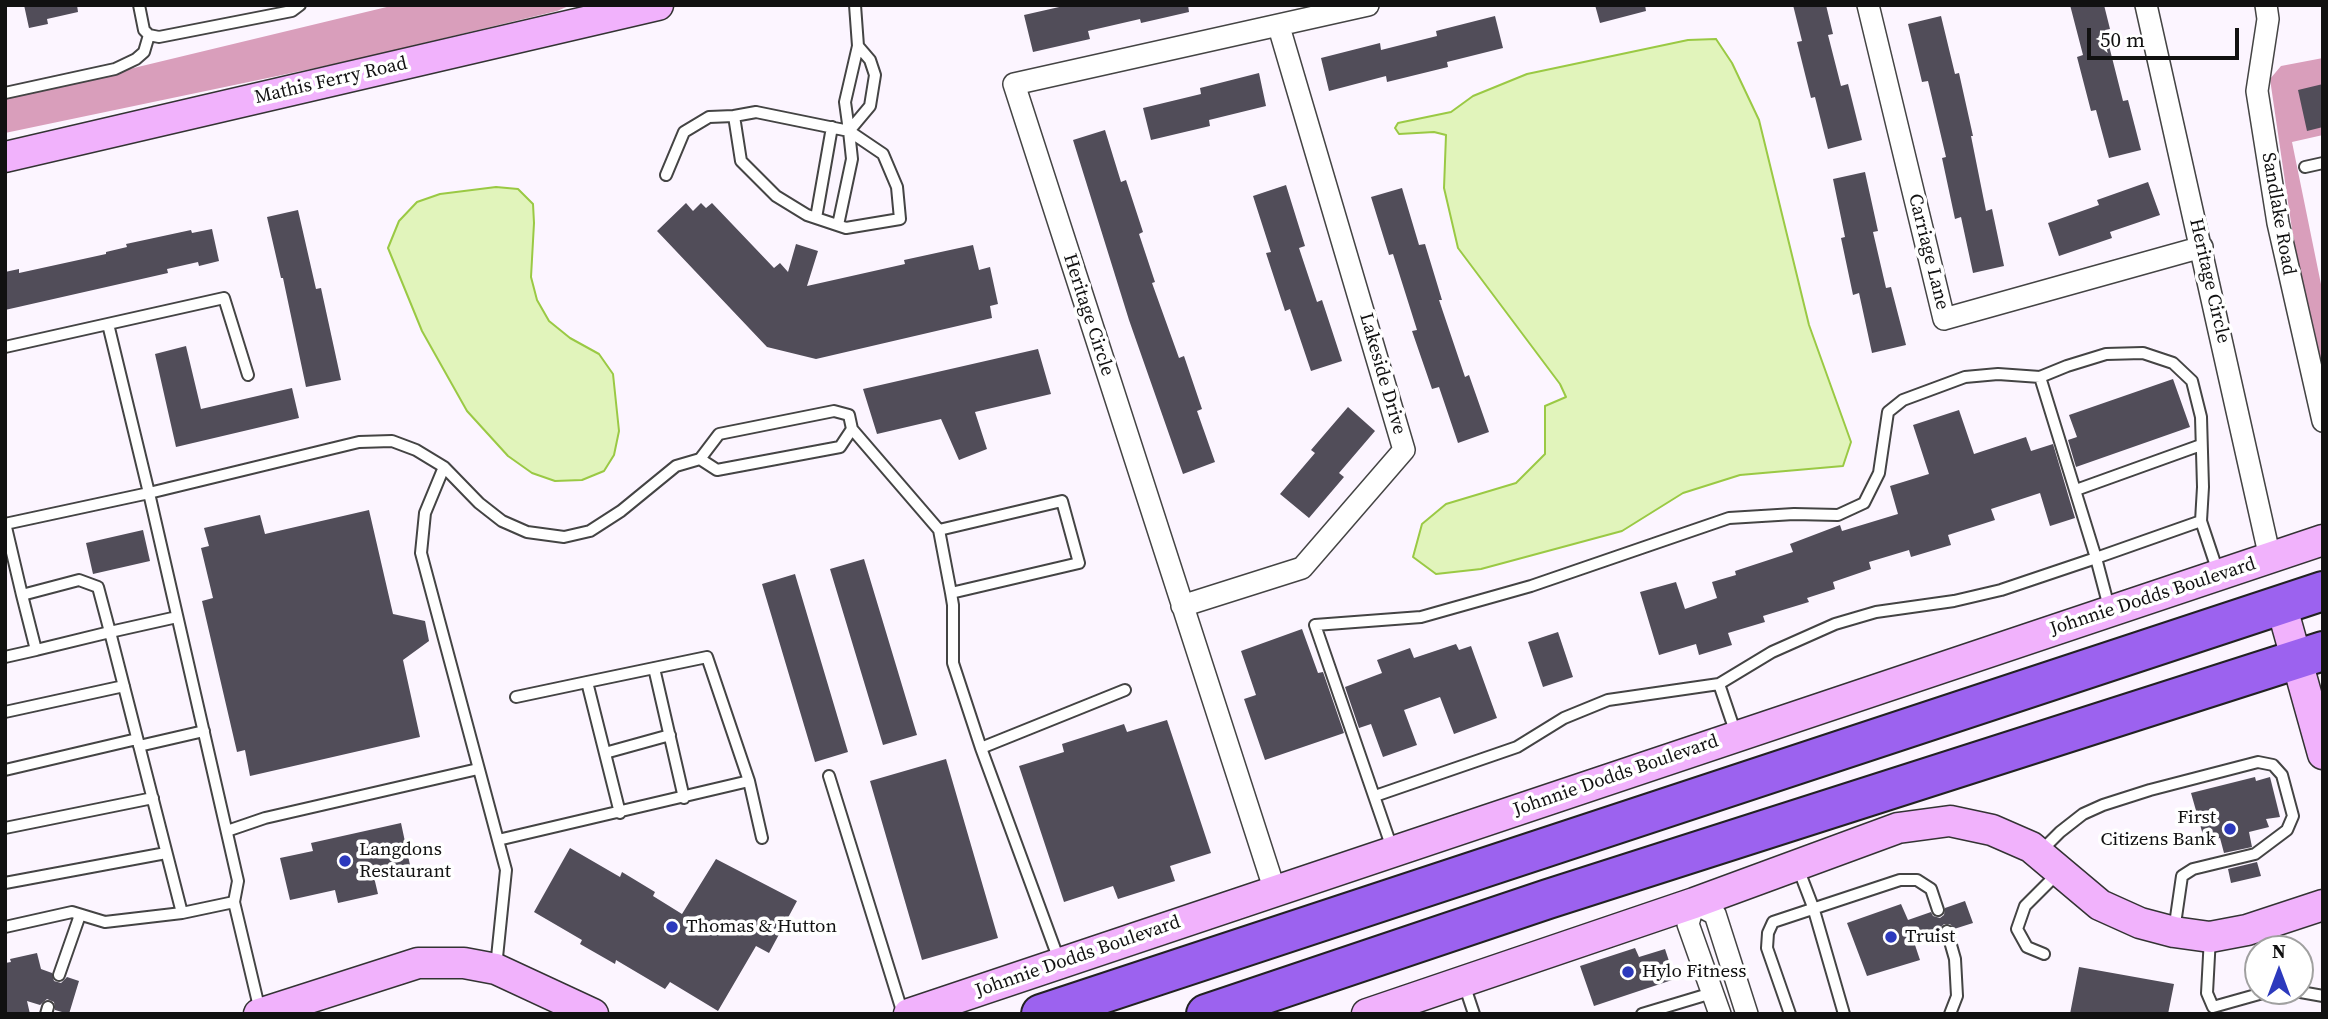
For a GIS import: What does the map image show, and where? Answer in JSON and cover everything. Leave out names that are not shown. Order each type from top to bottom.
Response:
[{"type":"highway","points":[[1041,1014],[2323,591]]},
{"type":"highway","points":[[1206,1014],[1548,899],[2309,656]]},
{"type":"street","name":"Mathis Ferry Road","points":[[5,158],[586,14],[658,5]]},
{"type":"street","name":"Heritage Circle","points":[[1275,891],[1014,84],[1368,5]]},
{"type":"street","name":"Carriage Lane","points":[[1868,5],[1944,319],[2202,247]]},
{"type":"street","name":"Heritage Circle","points":[[2146,5],[2270,558]]},
{"type":"street","name":"Sandlake Road","points":[[2266,5],[2268,19],[2257,90],[2278,223],[2323,421]]},
{"type":"street","name":"Lakeside Drive","points":[[1182,606],[1302,568],[1404,450],[1279,27]]},
{"type":"street","name":"Johnnie Dodds Boulevard","points":[[909,1014],[2323,540]]},
{"type":"street","points":[[2281,604],[2309,656],[2323,754]]},
{"type":"street","points":[[1380,1012],[1694,903],[1898,828],[1950,821],[1992,830],[2031,847],[2100,905],[2140,923],[2174,932],[2210,937],[2247,930],[2323,905]]},
{"type":"street","points":[[1694,903],[1715,914],[1746,1014]]},
{"type":"street","points":[[1694,903],[1688,924],[1720,1014]]},
{"type":"street","points":[[260,1014],[418,963],[464,963],[496,969],[593,1014]]},
{"type":"street","points":[[1713,993],[1738,985]]},
{"type":"lane","points":[[139,5],[144,30],[149,35],[159,37],[292,11],[300,5]]},
{"type":"lane","points":[[838,225],[852,159],[845,102],[858,46],[855,5]]},
{"type":"lane","points":[[5,93],[115,69],[144,52],[149,35]]},
{"type":"lane","points":[[849,131],[870,106],[875,75],[870,60],[858,46]]},
{"type":"lane","points":[[666,175],[684,132],[709,117],[756,112],[849,131],[883,154],[897,187],[900,219],[846,228],[807,215],[776,196],[741,161],[734,116]]},
{"type":"lane","points":[[816,218],[832,127]]},
{"type":"lane","points":[[2305,167],[2323,163]]},
{"type":"lane","points":[[5,348],[224,298],[248,375]]},
{"type":"lane","points":[[108,324],[227,831],[238,881],[234,902],[260,1014]]},
{"type":"lane","points":[[1393,851],[1315,625],[1421,617],[1531,586],[1729,518],[1794,514],[1838,515],[1864,503],[1879,473],[1888,412],[1903,400],[1965,377],[1998,374],[2040,377],[2106,354],[2143,353],[2173,362],[2192,381],[2200,417],[2203,487],[2200,521],[2219,574]]},
{"type":"lane","points":[[2040,377],[2076,490],[2110,611]]},
{"type":"lane","points":[[36,650],[5,524],[149,494],[359,442],[392,441],[416,450],[444,467],[479,503],[502,521],[527,532],[564,537],[590,531],[621,511],[676,466],[700,459],[719,433],[834,411],[849,415],[852,429],[939,530],[953,605],[953,663],[981,748],[1060,963]]},
{"type":"lane","points":[[700,459],[717,470],[839,447],[852,429]]},
{"type":"lane","points":[[2076,490],[2201,445]]},
{"type":"lane","points":[[444,467],[425,513],[421,553],[506,870],[496,969]]},
{"type":"lane","points":[[939,530],[1062,501],[1079,563],[951,593]]},
{"type":"lane","points":[[1375,796],[1517,747],[1564,718],[1608,701],[1719,684],[1772,652],[1835,624],[1876,612],[1954,601],[2001,590],[2200,521]]},
{"type":"lane","points":[[22,595],[79,580],[98,587],[181,912]]},
{"type":"lane","points":[[5,657],[177,617]]},
{"type":"lane","points":[[516,697],[707,657],[749,781],[762,838]]},
{"type":"lane","points":[[654,668],[684,798]]},
{"type":"lane","points":[[587,682],[620,813]]},
{"type":"lane","points":[[1719,684],[1736,736]]},
{"type":"lane","points":[[5,712],[124,686]]},
{"type":"lane","points":[[981,748],[1125,690]]},
{"type":"lane","points":[[5,770],[138,742],[204,732]]},
{"type":"lane","points":[[605,753],[670,736]]},
{"type":"lane","points":[[2045,954],[2027,947],[2017,929],[2025,906],[2049,862],[2060,832],[2083,814],[2150,790],[2258,762],[2273,765],[2282,775],[2293,816],[2287,830],[2255,854],[2193,869],[2182,876],[2174,932]]},
{"type":"lane","points":[[227,831],[265,818],[478,769]]},
{"type":"lane","points":[[829,776],[903,1014]]},
{"type":"lane","points":[[498,841],[749,781]]},
{"type":"lane","points":[[5,828],[153,798]]},
{"type":"lane","points":[[5,883],[166,853]]},
{"type":"lane","points":[[1797,865],[1813,907],[1844,1014]]},
{"type":"lane","points":[[1790,1014],[1767,947],[1768,933],[1773,922],[1900,880],[1917,880],[1931,889],[1938,910]]},
{"type":"lane","points":[[5,927],[72,912],[105,922],[234,902]]},
{"type":"lane","points":[[59,975],[80,915]]},
{"type":"lane","points":[[1947,931],[1955,959],[1957,996],[1950,1014]]},
{"type":"lane","points":[[2210,937],[2207,993],[2213,1007],[2244,998]]},
{"type":"lane","points":[[1463,981],[1474,1014]]},
{"type":"lane","points":[[1642,1014],[1713,993]]},
{"type":"shaded area","points":[[395,5],[571,5],[557,11],[349,61],[5,133],[5,99]]},
{"type":"shaded area","points":[[1716,39],[1732,63],[1759,120],[1809,325],[1851,442],[1843,466],[1740,475],[1683,493],[1622,531],[1481,569],[1436,574],[1413,557],[1422,524],[1446,504],[1516,483],[1545,454],[1545,406],[1566,397],[1560,384],[1458,248],[1444,188],[1446,135],[1434,132],[1399,134],[1395,128],[1398,123],[1451,112],[1473,96],[1527,74],[1688,40]]},
{"type":"shaded area","points":[[2323,58],[2323,135],[2292,142],[2323,294],[2323,369],[2294,243],[2270,79],[2281,66]]},
{"type":"shaded area","points":[[496,187],[518,189],[533,204],[531,277],[537,300],[549,321],[570,338],[599,354],[613,374],[619,431],[614,455],[604,471],[582,480],[555,481],[532,473],[508,456],[467,411],[422,331],[388,248],[399,221],[417,202],[440,194]]},
{"type":"building","points":[[24,5],[77,5],[78,12],[47,19],[48,24],[29,28]]},
{"type":"building","points":[[1068,5],[1188,5],[1189,12],[1141,23],[1140,19],[1088,31],[1090,39],[1033,52],[1024,15]]},
{"type":"building","points":[[1595,5],[1645,5],[1646,11],[1600,23]]},
{"type":"building","points":[[1793,5],[1826,5],[1833,34],[1828,35],[1841,86],[1848,84],[1862,140],[1828,149],[1815,97],[1811,98],[1797,42],[1802,41]]},
{"type":"building","points":[[2070,5],[2104,5],[2110,29],[2105,30],[2123,101],[2128,100],[2141,150],[2109,158],[2096,110],[2091,111],[2077,57],[2083,55]]},
{"type":"building","points":[[1495,16],[1503,48],[1447,62],[1448,67],[1387,82],[1386,76],[1329,91],[1321,58],[1380,43],[1381,50],[1437,36],[1436,31]]},
{"type":"building","points":[[1941,16],[1955,74],[1959,73],[1986,211],[1992,209],[2004,266],[1973,273],[1961,217],[1955,219],[1942,158],[1946,157],[1928,81],[1922,82],[1908,24]]},
{"type":"building","points":[[1259,73],[1266,106],[1209,120],[1210,126],[1151,140],[1143,108],[1201,94],[1200,88]]},
{"type":"building","points":[[2323,84],[2323,127],[2307,131],[2298,90]]},
{"type":"building","points":[[1105,130],[1121,182],[1126,180],[1143,232],[1139,234],[1155,282],[1152,283],[1179,358],[1184,356],[1202,409],[1197,411],[1215,462],[1183,474],[1129,320],[1073,140]]},
{"type":"building","points":[[1865,172],[1878,231],[1873,232],[1886,288],[1891,287],[1906,345],[1872,353],[1859,293],[1853,295],[1841,238],[1845,237],[1833,179]]},
{"type":"building","points":[[2148,182],[2160,215],[2110,232],[2112,238],[2059,256],[2048,223],[2099,205],[2097,200]]},
{"type":"building","points":[[1286,185],[1305,246],[1299,248],[1317,302],[1322,300],[1342,361],[1311,371],[1290,309],[1285,311],[1266,253],[1271,252],[1253,196]]},
{"type":"building","points":[[1402,188],[1419,245],[1425,244],[1442,300],[1439,300],[1465,377],[1469,375],[1489,432],[1458,443],[1439,387],[1432,389],[1412,331],[1417,330],[1393,254],[1389,255],[1371,197]]},
{"type":"building","points":[[686,203],[693,211],[701,203],[706,208],[712,203],[774,268],[780,263],[788,272],[796,244],[818,251],[807,286],[905,264],[904,260],[973,245],[979,270],[990,267],[998,304],[990,306],[992,318],[816,359],[767,347],[657,231]]},
{"type":"building","points":[[298,210],[316,289],[321,288],[341,380],[306,387],[267,217]]},
{"type":"building","points":[[212,229],[219,261],[199,266],[198,262],[167,269],[168,273],[5,310],[5,272],[19,269],[19,273],[106,254],[127,247],[126,244],[191,230],[192,233]]},
{"type":"building","points":[[186,346],[201,409],[292,388],[299,418],[176,447],[155,354]]},
{"type":"building","points":[[1038,349],[1051,394],[975,412],[987,449],[959,460],[941,419],[877,434],[863,389]]},
{"type":"building","points":[[2173,379],[2190,427],[2076,467],[2068,440],[2077,437],[2069,415]]},
{"type":"building","points":[[1348,407],[1375,431],[1339,473],[1344,477],[1309,518],[1280,494],[1315,453],[1311,450]]},
{"type":"building","points":[[1959,410],[1974,454],[2026,437],[2031,451],[2053,444],[2075,518],[2050,526],[2040,493],[1991,509],[1995,520],[1948,535],[1951,545],[1911,557],[1909,550],[1869,562],[1871,569],[1833,582],[1835,589],[1807,598],[1809,602],[1763,616],[1765,622],[1728,633],[1732,645],[1699,655],[1696,644],[1659,655],[1640,592],[1676,582],[1685,609],[1717,598],[1712,582],[1736,575],[1735,571],[1793,552],[1790,544],[1840,525],[1842,531],[1898,514],[1890,486],[1929,474],[1913,425]]},
{"type":"building","points":[[369,510],[393,614],[425,621],[429,641],[403,660],[420,737],[250,776],[245,750],[237,752],[202,601],[213,598],[201,548],[209,546],[204,528],[260,515],[265,534]]},
{"type":"building","points":[[143,530],[150,561],[93,574],[86,543]]},
{"type":"building","points":[[864,559],[917,735],[883,745],[830,569]]},
{"type":"building","points":[[795,574],[848,752],[815,762],[762,584]]},
{"type":"building","points":[[1302,629],[1318,673],[1323,672],[1344,733],[1265,760],[1244,699],[1256,695],[1241,651]]},
{"type":"building","points":[[1558,632],[1573,677],[1543,687],[1528,642]]},
{"type":"building","points":[[1456,644],[1459,650],[1471,646],[1497,718],[1454,734],[1440,697],[1404,710],[1417,745],[1383,757],[1371,724],[1359,728],[1345,687],[1382,673],[1377,660],[1410,648],[1414,658]]},
{"type":"building","points":[[1167,720],[1211,853],[1170,866],[1175,881],[1118,899],[1113,886],[1064,902],[1019,766],[1064,752],[1062,744],[1124,724],[1127,732]]},
{"type":"building","points":[[946,759],[998,938],[922,960],[870,781]]},
{"type":"building","name":"First Citizens Bank","points":[[2255,777],[2256,781],[2270,777],[2280,817],[2266,819],[2269,827],[2249,832],[2252,847],[2224,853],[2220,838],[2205,842],[2191,793]]},
{"type":"building","name":"Langdons Restaurant","points":[[401,823],[410,865],[373,873],[378,894],[338,903],[335,890],[290,900],[280,858],[313,851],[311,843]]},
{"type":"building","name":"Thomas & Hutton","points":[[570,848],[620,877],[622,872],[655,892],[653,896],[682,914],[716,859],[797,901],[769,953],[756,946],[718,1011],[670,982],[665,989],[616,960],[615,964],[580,944],[582,940],[534,912]]},
{"type":"building","points":[[2257,862],[2261,876],[2231,883],[2228,869]]},
{"type":"building","name":"Truist","points":[[1965,901],[1973,923],[1954,929],[1950,924],[1944,924],[1940,933],[1914,942],[1920,960],[1867,976],[1847,923],[1901,904],[1908,920],[1931,912],[1933,916],[1940,918],[1944,915],[1945,908]]},
{"type":"building","name":"Hylo Fitness","points":[[1635,948],[1639,957],[1665,949],[1675,979],[1594,1006],[1580,966]]},
{"type":"building","points":[[37,953],[41,969],[52,973],[54,981],[61,983],[67,977],[79,981],[69,1014],[55,1010],[54,1002],[47,999],[40,1005],[27,1001],[30,1014],[5,1014],[5,963],[11,962],[10,959]]},
{"type":"building","points":[[2079,967],[2174,984],[2168,1014],[2070,1014]]},
{"type":"place","name":"First Citizens Bank","points":[[2230,829]]},
{"type":"place","name":"Langdons Restaurant","points":[[345,861]]},
{"type":"place","name":"Thomas & Hutton","points":[[672,927]]},
{"type":"place","name":"Truist","points":[[1891,937]]},
{"type":"place","name":"Hylo Fitness","points":[[1628,972]]}]
